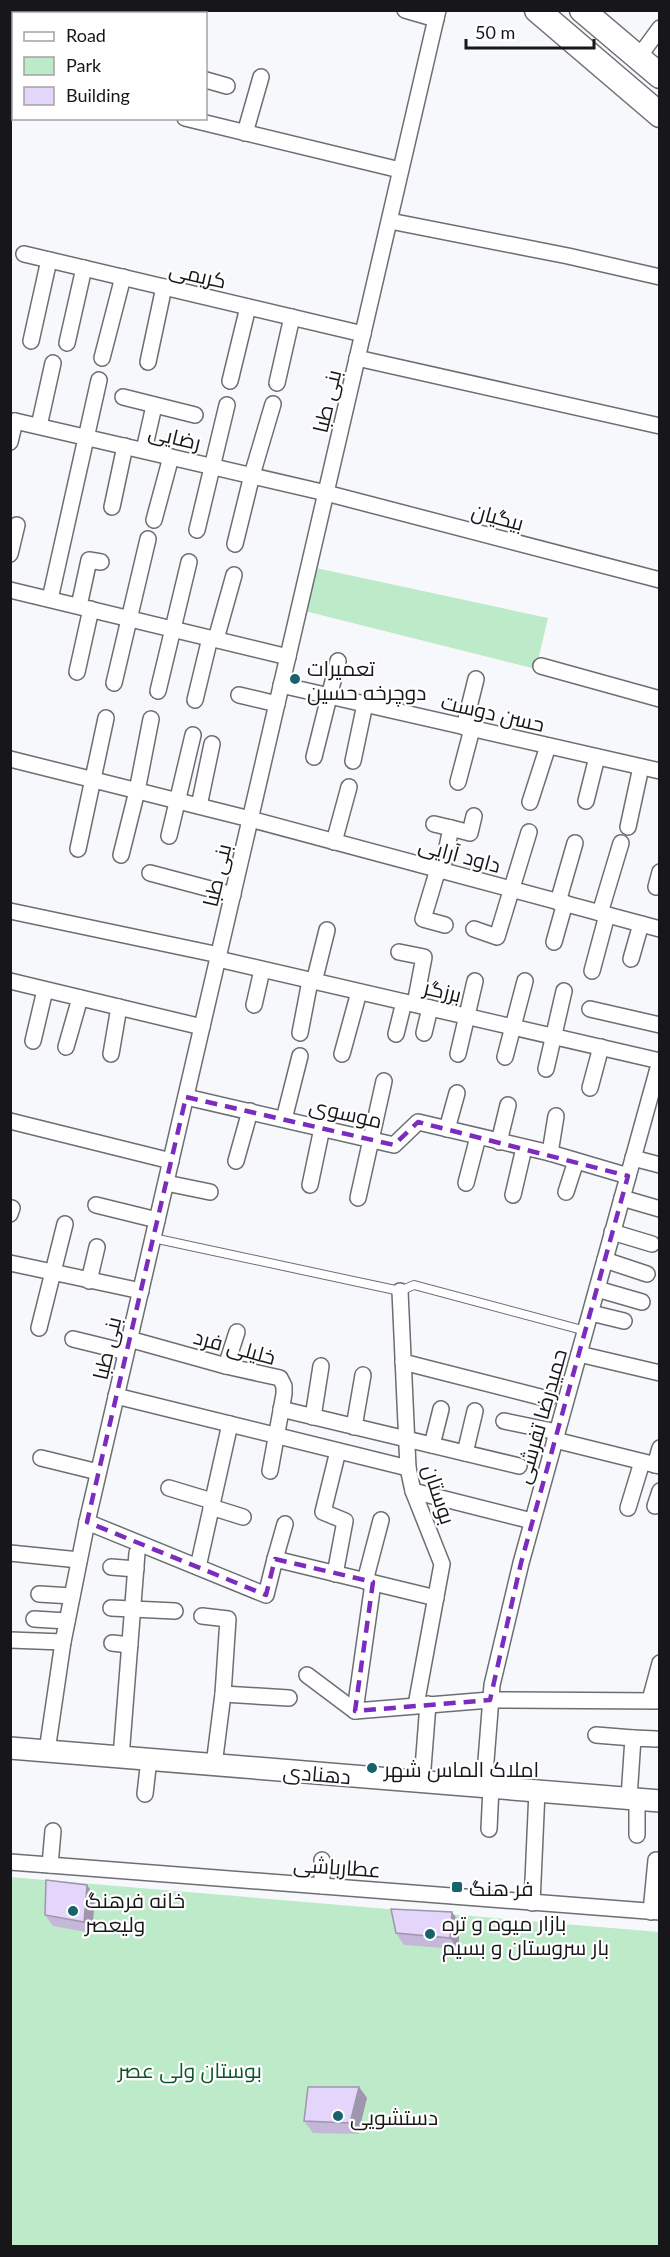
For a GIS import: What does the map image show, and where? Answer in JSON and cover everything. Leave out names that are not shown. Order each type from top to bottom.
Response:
[{"type":"main road","points":[[537,10],[660,115]]},
{"type":"main road","points":[[582,10],[660,76]]},
{"type":"main road","name":"دهنادی","points":[[10,1748],[660,1801]]},
{"type":"street","points":[[405,10],[437,15]]},
{"type":"street","name":"بنی طبا","points":[[48,1751],[63,1642],[98,1472],[437,15]]},
{"type":"street","points":[[638,58],[660,28]]},
{"type":"street","points":[[245,133],[261,77]]},
{"type":"street","points":[[207,80],[227,86]]},
{"type":"street","points":[[193,120],[400,170]]},
{"type":"street","points":[[390,221],[568,256],[660,277]]},
{"type":"street","name":"کریمی","points":[[24,254],[363,334]]},
{"type":"street","points":[[31,340],[49,260]]},
{"type":"street","points":[[67,343],[84,268]]},
{"type":"street","points":[[102,358],[123,277]]},
{"type":"street","points":[[148,362],[164,287]]},
{"type":"street","points":[[230,381],[248,307]]},
{"type":"street","points":[[277,383],[292,317]]},
{"type":"street","points":[[357,358],[660,426]]},
{"type":"street","points":[[39,426],[53,363]]},
{"type":"street","points":[[50,599],[99,380]]},
{"type":"street","points":[[123,397],[195,415]]},
{"type":"street","points":[[236,544],[252,475],[273,404]]},
{"type":"street","points":[[144,450],[154,405]]},
{"type":"street","points":[[198,530],[227,405]]},
{"type":"street","points":[[10,442],[13,417]]},
{"type":"street","name":"رضایی","points":[[13,417],[39,426],[326,493]]},
{"type":"street","points":[[112,507],[125,446]]},
{"type":"street","points":[[154,520],[171,457]]},
{"type":"street","name":"بیگیان","points":[[326,493],[660,580]]},
{"type":"street","points":[[10,554],[17,525]]},
{"type":"street","points":[[114,683],[148,539]]},
{"type":"street","points":[[77,672],[85,608],[95,561]]},
{"type":"street","points":[[158,691],[189,562]]},
{"type":"street","points":[[195,700],[234,575]]},
{"type":"street","points":[[10,590],[288,657]]},
{"type":"street","points":[[314,758],[338,661]]},
{"type":"street","points":[[541,666],[660,699]]},
{"type":"street","points":[[458,782],[476,679]]},
{"type":"street","name":"حسن دوست","points":[[282,685],[660,771]]},
{"type":"street","points":[[239,695],[277,704]]},
{"type":"street","points":[[353,761],[365,704]]},
{"type":"street","points":[[78,849],[106,718]]},
{"type":"street","points":[[121,855],[137,791],[151,719]]},
{"type":"street","points":[[170,836],[193,735]]},
{"type":"street","points":[[199,806],[212,744]]},
{"type":"street","points":[[530,802],[548,746]]},
{"type":"street","points":[[586,801],[597,757]]},
{"type":"street","name":"داود آرایی","points":[[10,759],[250,819],[660,929]]},
{"type":"street","points":[[628,827],[641,767]]},
{"type":"street","points":[[334,842],[349,787]]},
{"type":"street","points":[[445,925],[423,919],[440,870],[442,823],[470,833],[474,816]]},
{"type":"street","points":[[474,929],[497,937],[529,832]]},
{"type":"street","points":[[554,942],[575,843]]},
{"type":"street","points":[[592,971],[603,914],[621,843]]},
{"type":"street","points":[[150,873],[233,895]]},
{"type":"street","name":"برزگر","points":[[10,910],[601,1047],[659,1064]]},
{"type":"street","points":[[631,959],[641,924]]},
{"type":"street","points":[[300,1033],[327,930]]},
{"type":"street","points":[[396,1034],[410,1003],[424,957],[399,952]]},
{"type":"street","points":[[254,1005],[262,970]]},
{"type":"street","points":[[10,981],[202,1027]]},
{"type":"street","points":[[458,1054],[475,981]]},
{"type":"street","points":[[505,1057],[525,981]]},
{"type":"street","points":[[33,1041],[45,990]]},
{"type":"street","points":[[546,1069],[564,991]]},
{"type":"street","points":[[342,1054],[359,992]]},
{"type":"street","points":[[66,1047],[80,998]]},
{"type":"street","points":[[111,1054],[119,1007]]},
{"type":"street","points":[[424,1033],[430,1008]]},
{"type":"street","points":[[590,1009],[660,1026]]},
{"type":"street","points":[[590,1088],[601,1047]]},
{"type":"street","points":[[284,1119],[300,1056]]},
{"type":"street","name":"حمیدرضا تفرشی","points":[[489,1829],[488,1787],[492,1685],[532,1521],[612,1232],[633,1158],[653,1112],[659,1064]]},
{"type":"street","points":[[358,1198],[384,1081]]},
{"type":"street","points":[[447,1129],[457,1093]]},
{"type":"street","name":"موسوی","points":[[186,1097],[394,1145],[418,1122],[550,1153],[628,1176]]},
{"type":"street","points":[[499,1142],[508,1105]]},
{"type":"street","points":[[236,1161],[250,1111]]},
{"type":"street","points":[[550,1153],[556,1116]]},
{"type":"street","points":[[10,1122],[171,1161]]},
{"type":"street","points":[[310,1185],[322,1128]]},
{"type":"street","points":[[466,1183],[478,1137]]},
{"type":"street","points":[[513,1194],[524,1148]]},
{"type":"street","points":[[633,1158],[660,1165]]},
{"type":"street","points":[[566,1192],[576,1161]]},
{"type":"street","points":[[166,1183],[210,1192]]},
{"type":"street","points":[[622,1198],[660,1209]]},
{"type":"street","points":[[96,1205],[157,1220]]},
{"type":"street","points":[[39,1328],[65,1224]]},
{"type":"street","points":[[612,1232],[652,1244]]},
{"type":"street","points":[[89,1281],[97,1247]]},
{"type":"street","points":[[605,1260],[647,1274]]},
{"type":"street","points":[[10,1263],[141,1291]]},
{"type":"street","points":[[597,1289],[642,1302]]},
{"type":"street","name":"بوستان","points":[[400,1291],[408,1468],[413,1491],[442,1564],[422,1704],[422,1781]]},
{"type":"street","points":[[591,1312],[624,1321]]},
{"type":"street","points":[[226,1366],[237,1332]]},
{"type":"street","name":"خلیلی فرد","points":[[73,1339],[128,1345],[280,1378],[284,1386],[281,1409]]},
{"type":"street","points":[[579,1354],[660,1373]]},
{"type":"street","points":[[403,1362],[548,1399]]},
{"type":"street","points":[[313,1417],[321,1366]]},
{"type":"street","points":[[354,1426],[363,1375]]},
{"type":"street","points":[[116,1396],[408,1468]]},
{"type":"street","points":[[270,1471],[281,1409],[519,1466]]},
{"type":"street","points":[[432,1445],[441,1409]]},
{"type":"street","points":[[465,1453],[475,1411]]},
{"type":"street","points":[[504,1421],[652,1464]]},
{"type":"street","points":[[198,1567],[230,1424]]},
{"type":"street","points":[[628,1509],[660,1448]]},
{"type":"street","points":[[334,1574],[345,1521],[323,1512],[338,1451]]},
{"type":"street","points":[[41,1458],[98,1472]]},
{"type":"street","points":[[169,1488],[243,1517]]},
{"type":"street","points":[[413,1491],[532,1521]]},
{"type":"street","points":[[655,1506],[660,1491]]},
{"type":"street","points":[[355,1711],[369,1582],[381,1520]]},
{"type":"street","points":[[87,1522],[266,1595],[285,1524]]},
{"type":"street","points":[[10,1553],[79,1560]]},
{"type":"street","points":[[121,1757],[137,1553]]},
{"type":"street","points":[[275,1559],[436,1598]]},
{"type":"street","points":[[111,1567],[136,1569]]},
{"type":"street","points":[[39,1594],[72,1596]]},
{"type":"street","points":[[111,1608],[175,1611]]},
{"type":"street","points":[[202,1616],[228,1618],[223,1694],[214,1765]]},
{"type":"street","points":[[34,1619],[67,1621]]},
{"type":"street","points":[[10,1640],[63,1642]]},
{"type":"street","points":[[112,1643],[130,1646]]},
{"type":"street","points":[[307,1675],[355,1711],[490,1700],[655,1701],[660,1663]]},
{"type":"street","points":[[223,1694],[289,1698]]},
{"type":"street","points":[[596,1735],[656,1739]]},
{"type":"street","points":[[633,1738],[633,1798],[637,1835]]},
{"type":"street","points":[[145,1794],[149,1759]]},
{"type":"street","points":[[532,1903],[537,1791]]},
{"type":"street","points":[[50,1865],[53,1831]]},
{"type":"street","points":[[322,1860],[322,1886]]},
{"type":"street","points":[[655,1912],[656,1860]]},
{"type":"street","name":"عطارباشی","points":[[10,1862],[655,1912]]},
{"type":"lane","points":[[592,10],[660,82]]},
{"type":"lane","points":[[153,1238],[400,1291],[414,1285],[586,1331]]},
{"type":"highlighted area","points":[[186,1097],[394,1145],[418,1122],[628,1176],[521,1563],[490,1700],[355,1711],[373,1582],[275,1559],[266,1595],[87,1522]]},
{"type":"green space","points":[[316,568],[548,618],[536,669],[305,611]]},
{"type":"green space","name":"بوستان ولی عصر","points":[[10,1877],[659,1932],[659,2246],[11,2246]]},
{"type":"building","points":[[46,1880],[87,1885],[84,1922],[45,1915]]},
{"type":"building","points":[[391,1909],[452,1912],[450,1938],[396,1933]]},
{"type":"building","points":[[308,2087],[359,2087],[350,2123],[304,2121]]},
{"type":"place","name":"تعمیرات دوچرخه حسین","points":[[295,679]]},
{"type":"place","name":"املاک الماس شهر","points":[[372,1768]]},
{"type":"place","name":"فر هنگ","points":[[457,1887]]},
{"type":"place","name":"خانه فرهنگ ولیعصر","points":[[73,1911]]},
{"type":"place","name":"بازار میوه و تره بار سروستان و بسیم","points":[[430,1934]]},
{"type":"place","name":"دستشویی","points":[[338,2116]]}]
